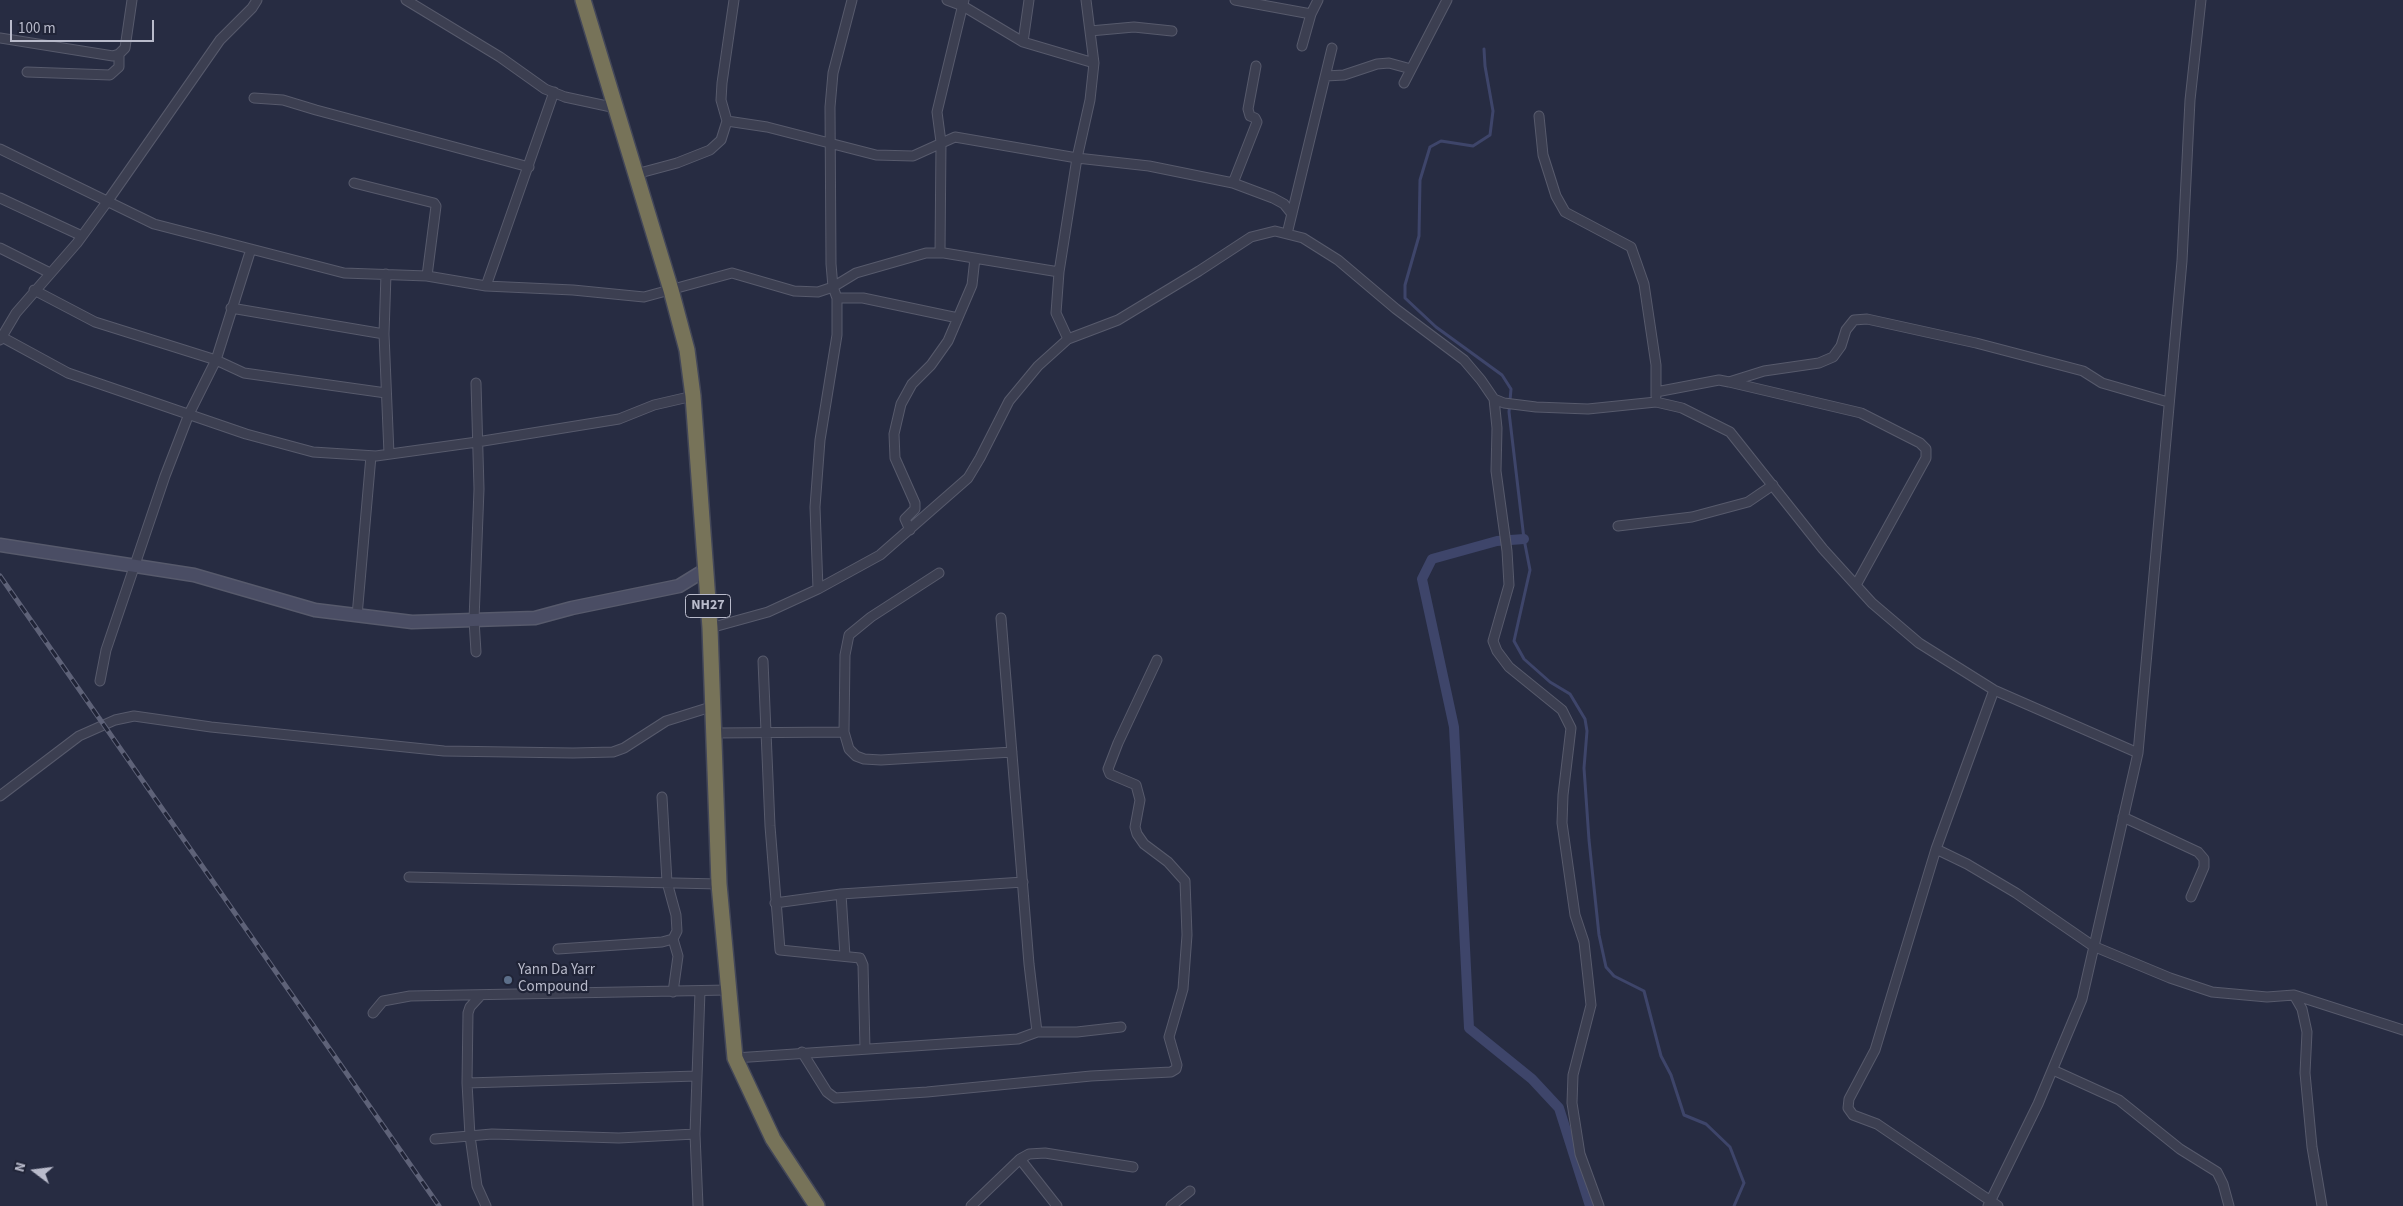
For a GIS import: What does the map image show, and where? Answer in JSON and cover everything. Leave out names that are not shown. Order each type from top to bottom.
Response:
[{"type":"highway","name":"NH27","points":[[583,0],[671,290],[687,350],[693,396],[710,628],[719,884],[735,1058],[773,1139],[817,1206]]},
{"type":"street","points":[[0,38],[113,56],[119,54],[125,48],[132,0]]},
{"type":"street","points":[[257,0],[252,8],[220,40],[107,202],[82,236],[16,313],[1,338],[68,373],[246,434],[313,452],[371,456],[477,442],[619,419],[654,405],[693,396]]},
{"type":"street","points":[[406,0],[500,57],[545,89],[616,108]]},
{"type":"street","points":[[636,174],[677,163],[710,150],[720,140],[727,121],[721,100],[734,0]]},
{"type":"street","points":[[818,589],[815,508],[820,440],[837,334],[837,298],[833,287],[829,144],[833,73],[852,0]]},
{"type":"street","points":[[947,0],[963,3],[1023,42],[1094,62]]},
{"type":"street","points":[[1023,42],[1030,0]]},
{"type":"street","points":[[1068,340],[1056,313],[1059,272],[1077,158],[1090,100],[1094,62],[1086,0]]},
{"type":"street","points":[[1235,0],[1311,14]]},
{"type":"street","points":[[1302,46],[1311,14],[1318,0]]},
{"type":"street","points":[[1404,83],[1447,0]]},
{"type":"street","points":[[1994,690],[1936,849],[1874,1050],[1849,1099],[1848,1108],[1853,1115],[1877,1124],[1992,1204],[2082,999],[2138,753],[2182,261],[2190,100],[2201,0]]},
{"type":"street","points":[[940,253],[941,142],[936,112],[963,3]]},
{"type":"street","points":[[1090,31],[1134,27],[1172,31]]},
{"type":"street","points":[[1287,234],[1332,48]]},
{"type":"street","points":[[27,72],[110,75],[119,67],[119,54]]},
{"type":"street","points":[[1326,76],[1344,75],[1376,64],[1389,63],[1410,69]]},
{"type":"street","points":[[1233,183],[1257,122],[1256,118],[1250,116],[1248,109],[1256,66]]},
{"type":"street","points":[[486,286],[554,92]]},
{"type":"street","points":[[254,98],[283,100],[529,167]]},
{"type":"street","points":[[1539,116],[1543,155],[1556,196],[1565,212],[1631,247],[1644,284],[1656,365],[1656,402]]},
{"type":"street","points":[[727,121],[767,127],[876,155],[913,156],[955,137],[1077,158],[1149,166],[1233,183],[1273,198],[1284,204],[1292,214]]},
{"type":"street","points":[[0,149],[88,190],[107,202],[154,224],[344,273],[427,276],[486,286],[573,290],[644,298],[732,273],[794,291],[818,292],[833,287],[856,273],[926,253],[940,253],[1059,272]]},
{"type":"street","points":[[354,183],[434,203],[436,206],[427,276]]},
{"type":"street","points":[[0,198],[82,236]]},
{"type":"street","points":[[710,628],[768,612],[818,589],[880,554],[910,530],[968,478],[980,458],[1008,400],[1038,366],[1068,340],[1118,320],[1199,271],[1251,236],[1275,231],[1303,238],[1338,260],[1396,309],[1464,360],[1494,399],[1498,428],[1496,471],[1507,551],[1509,585],[1493,640],[1496,651],[1509,667],[1562,710],[1570,728],[1562,823],[1575,915],[1586,951],[1591,1005],[1573,1075],[1572,1103],[1580,1154],[1599,1206]]},
{"type":"street","points":[[0,248],[50,273]]},
{"type":"street","points":[[100,681],[106,650],[134,567],[188,414],[216,360],[251,249]]},
{"type":"street","points":[[910,530],[905,519],[915,509],[915,503],[895,458],[894,434],[901,404],[912,384],[931,365],[948,341],[972,285],[975,258]]},
{"type":"street","points":[[386,274],[384,334],[389,454]]},
{"type":"street","points":[[34,290],[95,322],[216,360],[244,372],[386,393]]},
{"type":"street","points":[[837,298],[863,298],[958,318]]},
{"type":"street","points":[[231,308],[384,334]]},
{"type":"street","points":[[1729,382],[1764,371],[1819,363],[1833,357],[1841,346],[1846,330],[1854,320],[1867,319],[1976,343],[2083,371],[2102,383],[2168,402]]},
{"type":"street","points":[[1656,392],[1719,380],[1861,413],[1920,443],[1926,449],[1926,458],[1856,585]]},
{"type":"street","points":[[476,383],[479,489],[474,620],[476,652]]},
{"type":"street","points":[[1494,399],[1504,403],[1521,405],[1588,408],[1656,402],[1682,408],[1730,432],[1822,550],[1872,603],[1919,643],[1994,690],[2138,753]]},
{"type":"street","points":[[357,616],[371,456]]},
{"type":"street","points":[[1618,526],[1692,517],[1748,502],[1773,486]]},
{"type":"street","points":[[0,545],[194,575],[315,610],[412,622],[535,618],[572,608],[679,586],[705,570]]},
{"type":"street","points":[[939,573],[871,618],[849,635],[845,655],[844,732],[849,748],[856,756],[864,759],[1012,752]]},
{"type":"street","points":[[1001,618],[1029,964],[1037,1032]]},
{"type":"street","points":[[802,1052],[828,1092],[835,1098],[927,1092],[1090,1076],[1171,1072],[1176,1069],[1177,1065],[1169,1037],[1183,989],[1187,934],[1185,881],[1168,862],[1144,844],[1137,834],[1134,826],[1140,800],[1136,785],[1110,774],[1108,769],[1118,743],[1157,660]]},
{"type":"street","points":[[763,661],[775,904],[780,950],[860,958],[863,965],[865,1048]]},
{"type":"street","points":[[0,796],[79,736],[115,720],[134,716],[211,727],[444,751],[613,752],[624,748],[666,721],[714,706]]},
{"type":"street","points":[[715,733],[765,731],[844,732]]},
{"type":"street","points":[[662,797],[667,882],[676,915],[676,931],[673,939],[678,956],[673,992]]},
{"type":"street","points":[[2123,817],[2198,852],[2204,859],[2204,867],[2191,897]]},
{"type":"street","points":[[1936,849],[1967,864],[2016,893],[2093,946],[2170,978],[2212,992],[2267,997],[2294,995],[2403,1030]]},
{"type":"street","points":[[409,877],[719,884]]},
{"type":"street","points":[[775,904],[841,894],[1022,882]]},
{"type":"street","points":[[841,894],[845,956]]},
{"type":"street","points":[[558,949],[662,942],[673,939]]},
{"type":"street","points":[[373,1013],[383,1001],[410,996],[728,990]]},
{"type":"street","points":[[698,1206],[695,1134],[700,992]]},
{"type":"street","points":[[481,995],[470,1007],[468,1013],[467,1083],[470,1136],[477,1186],[486,1206]]},
{"type":"street","points":[[2294,995],[2302,1009],[2307,1032],[2306,1082],[2312,1147],[2322,1206]]},
{"type":"street","points":[[735,1058],[1018,1039],[1037,1032],[1077,1032],[1121,1027]]},
{"type":"street","points":[[2052,1070],[2119,1100],[2180,1148],[2217,1172],[2223,1184],[2229,1206]]},
{"type":"street","points":[[467,1083],[698,1076]]},
{"type":"street","points":[[435,1139],[470,1136],[537,1135],[619,1138],[695,1134]]},
{"type":"street","points":[[971,1206],[1020,1159],[1029,1154],[1045,1153],[1133,1167]]},
{"type":"street","points":[[1020,1159],[1058,1206]]},
{"type":"street","points":[[1171,1206],[1190,1191]]},
{"type":"waterway","points":[[1484,49],[1493,111],[1490,135],[1473,146],[1441,141],[1430,147],[1420,180],[1419,236],[1405,285],[1405,298],[1436,327],[1502,375],[1511,389],[1509,412],[1524,539],[1530,570],[1514,641],[1524,659],[1550,682],[1570,694],[1585,719],[1587,731],[1584,768],[1589,840],[1599,935],[1606,967],[1614,976],[1644,991],[1661,1056],[1671,1075],[1684,1115],[1706,1124],[1730,1147],[1744,1183],[1734,1206]]},
{"type":"waterway","points":[[1524,539],[1497,541],[1432,559],[1422,579],[1454,727],[1469,1028],[1532,1079],[1559,1108],[1590,1206]]},
{"type":"railway","points":[[0,576],[439,1206]]},
{"type":"place","name":"Yann Da Yarr Compound","points":[[508,980]]}]
